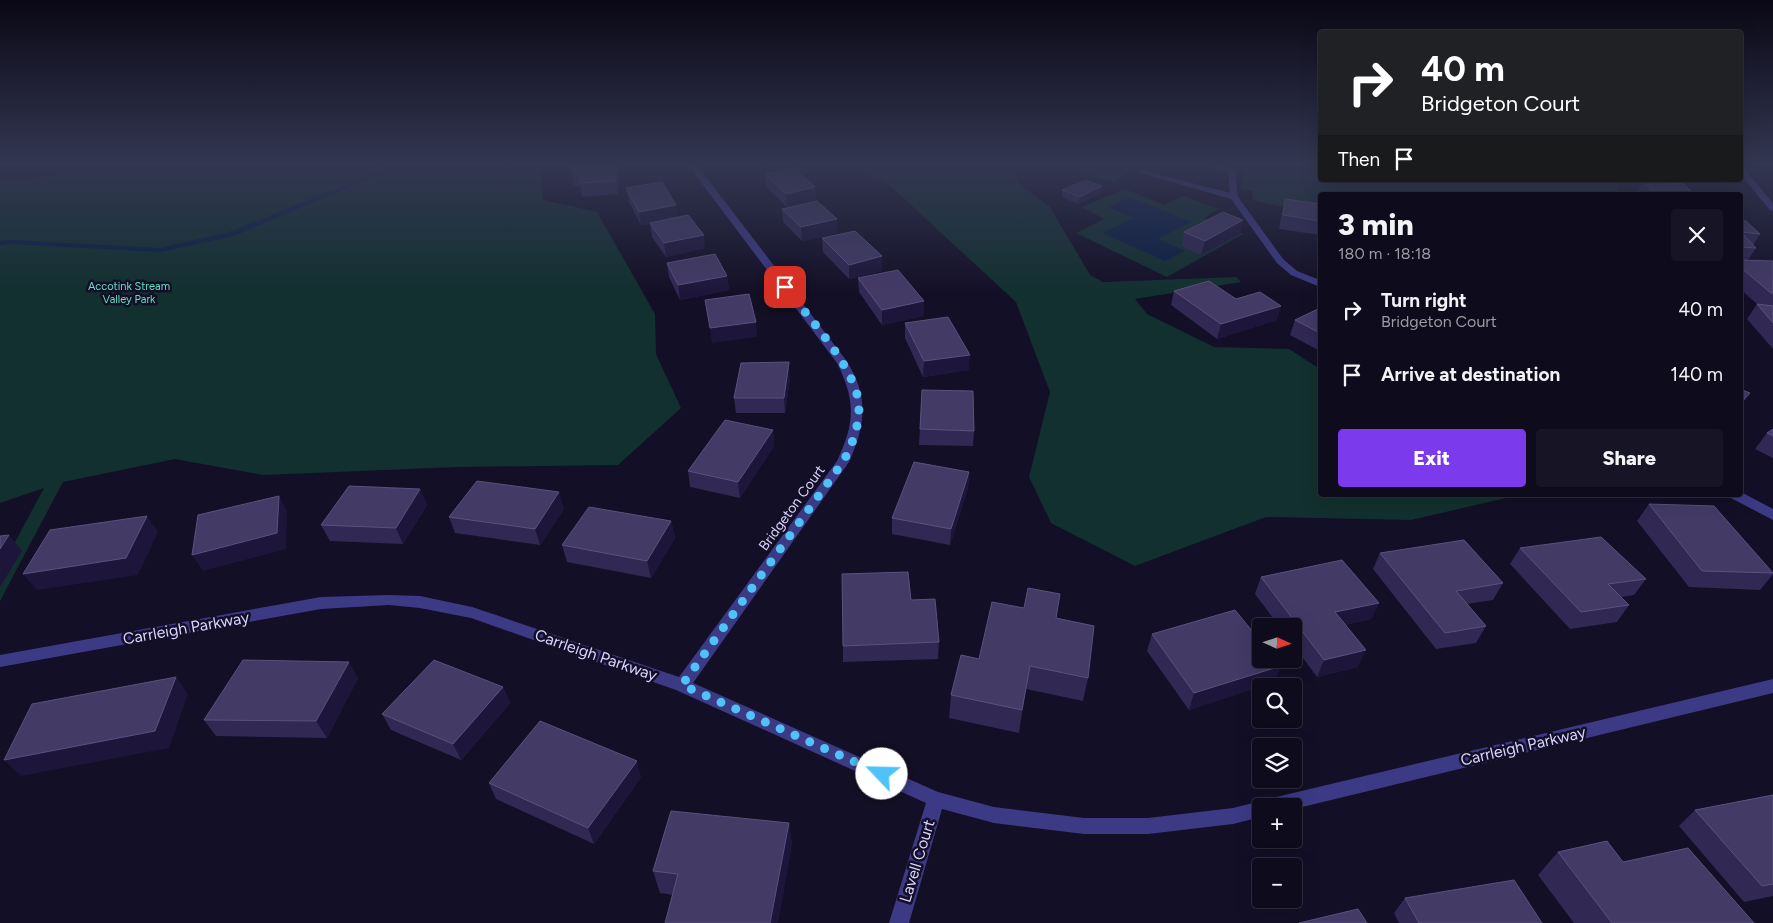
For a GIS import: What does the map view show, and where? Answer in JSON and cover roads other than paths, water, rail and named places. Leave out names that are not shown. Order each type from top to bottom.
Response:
[{"type":"street","name":"Bridgeton Court","points":[[682,685],[843,462],[858,424],[859,405],[854,383],[842,362],[724,207]]},
{"type":"street","points":[[1241,207],[1280,261],[1294,273],[1318,283]]},
{"type":"street","points":[[1740,497],[1773,515]]},
{"type":"street","name":"Carrleigh Parkway","points":[[0,661],[321,603],[389,600],[420,602],[472,613],[682,685],[936,799],[994,815],[1084,826],[1148,826],[1233,816],[1252,811]]},
{"type":"street","name":"Carrleigh Parkway","points":[[1302,799],[1773,686]]},
{"type":"street","name":"Lavell Court","points":[[899,923],[936,799]]},
{"type":"water","points":[[1108,207],[1155,207],[1191,222],[1158,239],[1185,251],[1165,261],[1103,233],[1133,218]]},
{"type":"waterway","points":[[0,243],[160,250],[231,234],[296,207]]},
{"type":"park label","name":"Accotink Stream Valley Park","points":[[129,292]]}]
